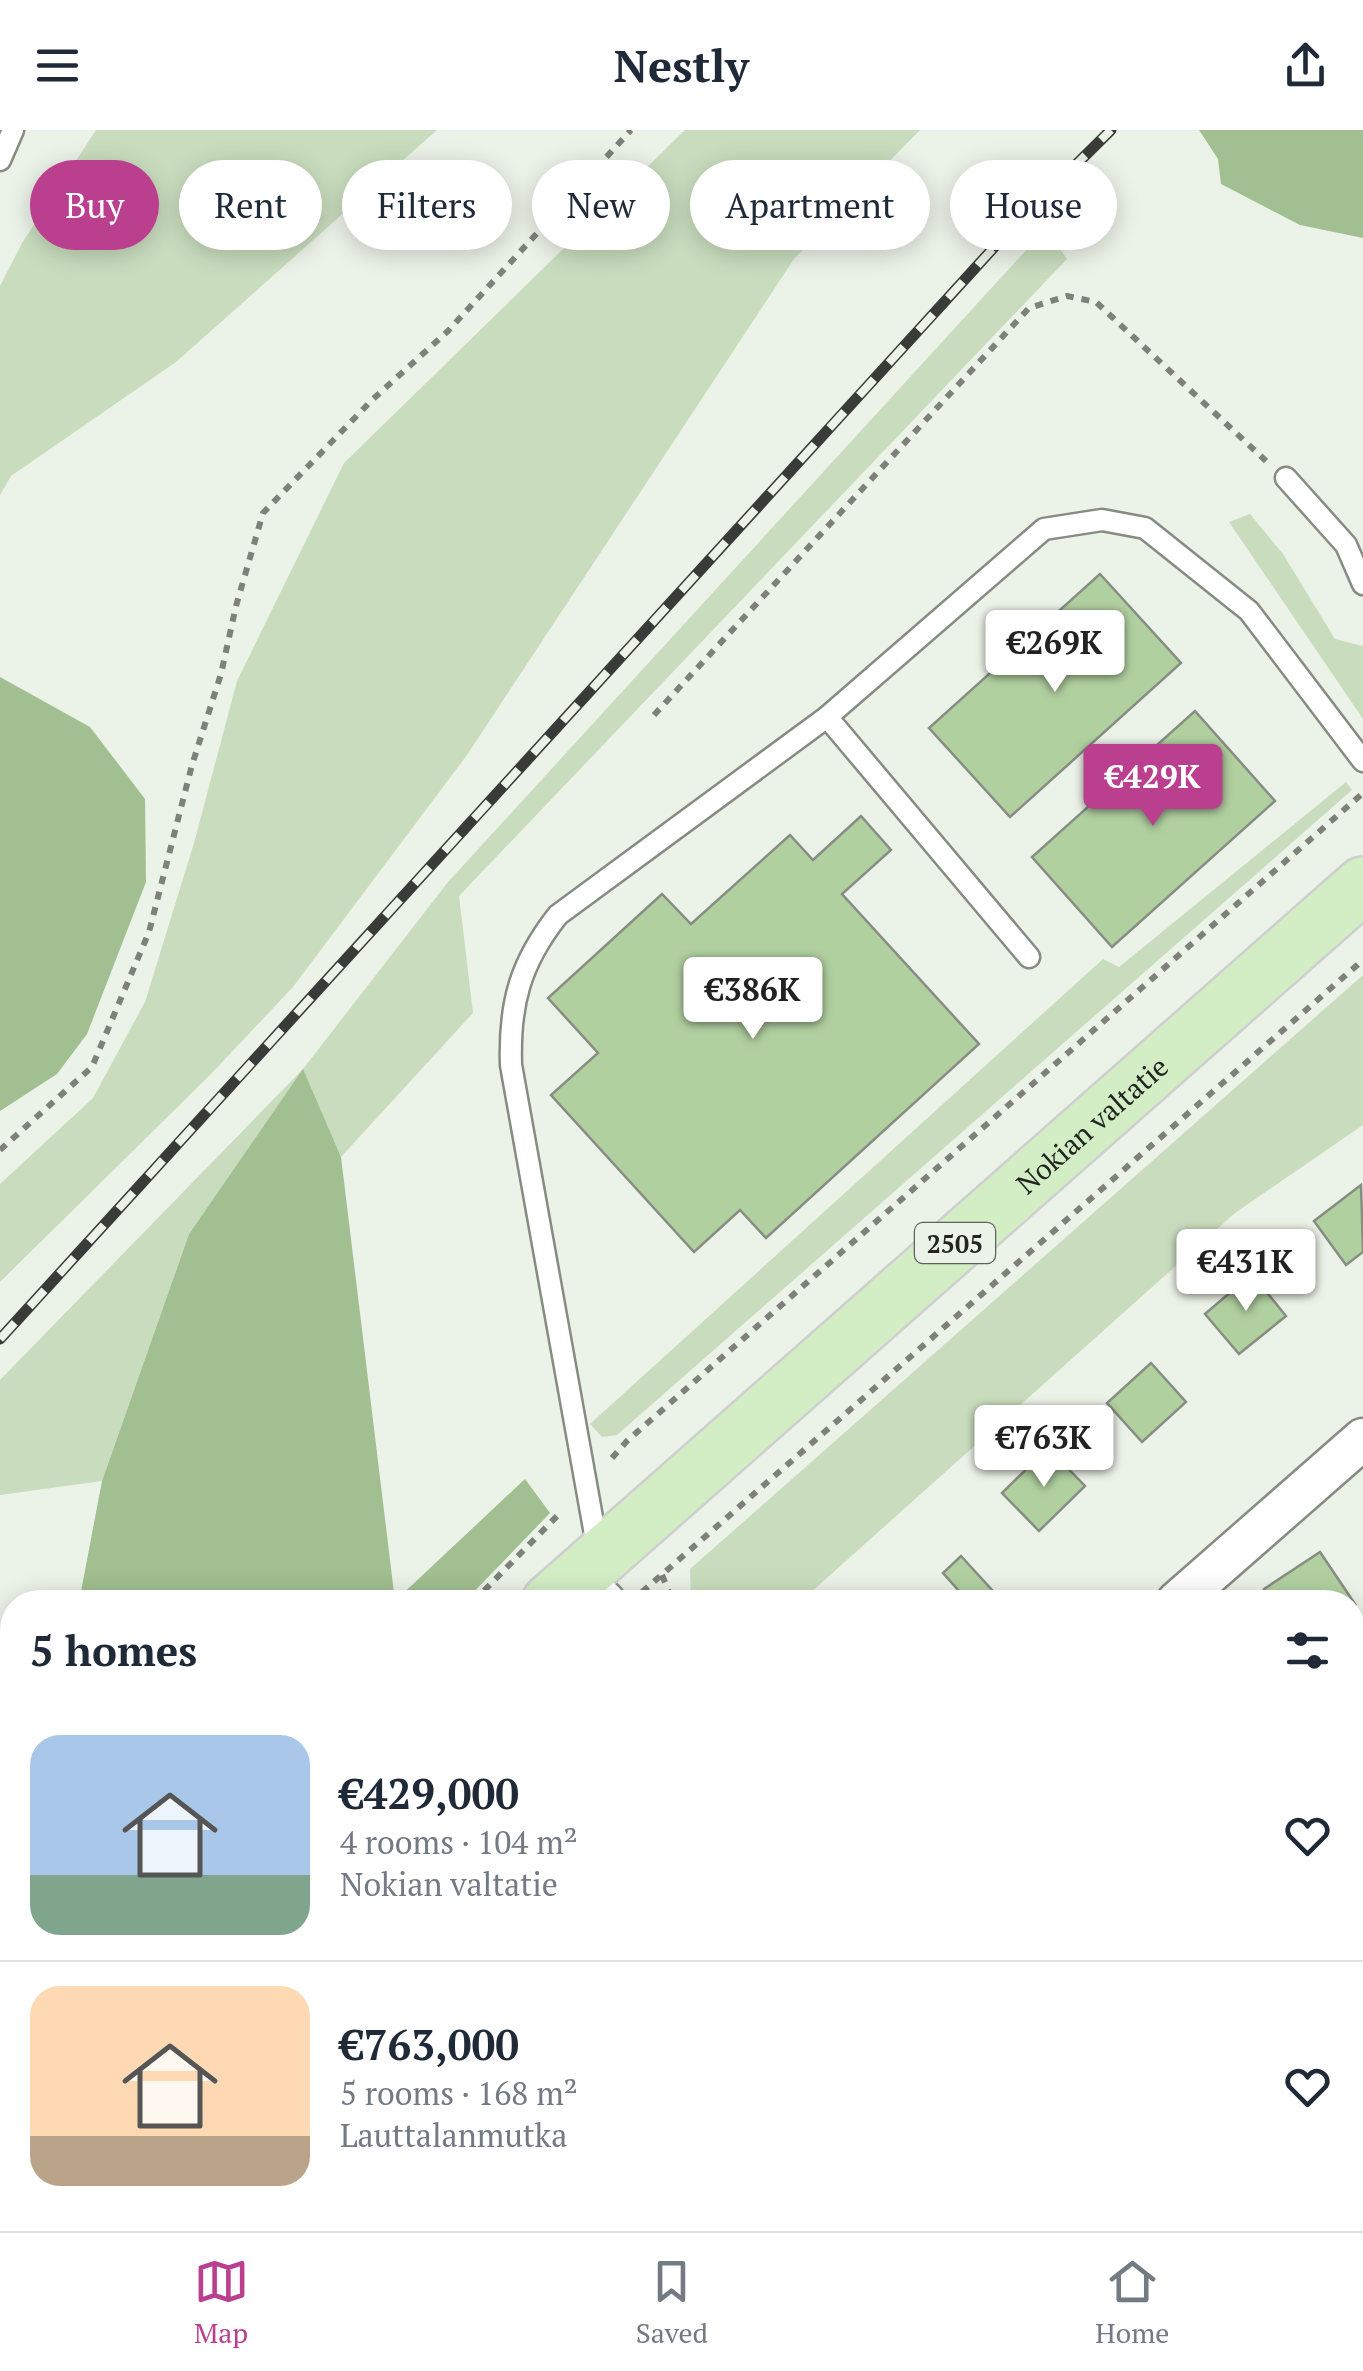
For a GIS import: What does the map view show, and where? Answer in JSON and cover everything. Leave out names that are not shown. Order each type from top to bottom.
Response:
[{"type":"main road","name":"Nokian valtatie","points":[[583,1585],[1363,885]]},
{"type":"street","points":[[1191,1590],[1363,1439]]},
{"type":"lane","points":[[0,160],[13,130]]},
{"type":"lane","points":[[1286,478],[1346,545],[1363,584]]},
{"type":"lane","points":[[583,1585],[587,1486],[512,1065],[510,1024],[518,983],[536,942],[558,915],[827,718],[1044,529],[1102,520],[1145,528],[1249,611],[1363,760]]},
{"type":"lane","points":[[827,718],[1029,957]]},
{"type":"path","points":[[0,1150],[92,1067],[149,932],[263,513],[372,400],[448,332],[631,130]]},
{"type":"path","points":[[654,715],[1029,308],[1066,296],[1096,302],[1286,478]]},
{"type":"path","points":[[487,1590],[642,1428],[1363,793]]},
{"type":"path","points":[[644,1590],[1363,960]]},
{"type":"path","points":[[662,1574],[668,1590]]},
{"type":"green space","points":[[96,130],[437,130],[403,160],[342,160],[342,214],[322,232],[322,160],[179,160],[179,250],[302,250],[176,362],[11,476],[0,495],[0,286],[22,243],[30,231],[30,250],[159,250],[159,160],[76,160]]},
{"type":"green space","points":[[685,130],[920,130],[891,160],[690,160],[690,250],[803,250],[467,755],[293,987],[211,1074],[0,1282],[0,1184],[93,1098],[145,1002],[194,843],[237,681],[344,463],[562,250],[670,250],[670,160],[654,160]]},
{"type":"green space","points":[[1199,130],[1363,130],[1363,238],[1300,225],[1221,184],[1218,159]]},
{"type":"green space","points":[[1026,250],[1061,250],[1067,259],[459,896],[473,1013],[341,1157],[303,1070],[189,1234],[102,1481],[0,1495],[0,1380],[303,1069],[448,882]]},
{"type":"green space","points":[[1250,514],[1283,554],[1335,639],[1363,646],[1363,719],[1229,522]]},
{"type":"green space","points":[[0,677],[90,727],[145,799],[146,882],[87,1034],[57,1074],[0,1111]]},
{"type":"green space","points":[[1346,782],[1352,790],[617,1435],[602,1437],[590,1424],[1103,959],[1119,967]]},
{"type":"green space","points":[[1363,975],[1363,1125],[1235,1213],[813,1590],[691,1590],[690,1569]]},
{"type":"green space","points":[[303,1069],[341,1157],[394,1590],[81,1590],[102,1481],[189,1234]]},
{"type":"green space","points":[[525,1479],[550,1513],[476,1590],[407,1590]]},
{"type":"building","points":[[1100,574],[1181,663],[1010,817],[929,728]]},
{"type":"building","points":[[1195,711],[1275,801],[1112,947],[1032,857]]},
{"type":"building","points":[[861,816],[891,850],[842,894],[979,1044],[766,1238],[740,1210],[694,1252],[551,1095],[598,1053],[548,998],[662,894],[691,924],[790,835],[813,860]]},
{"type":"building","points":[[1361,1185],[1363,1252],[1346,1265],[1314,1221]]},
{"type":"building","points":[[1252,1274],[1286,1316],[1239,1354],[1205,1314]]},
{"type":"building","points":[[1151,1363],[1186,1402],[1142,1442],[1107,1403]]},
{"type":"building","points":[[1048,1448],[1085,1486],[1039,1531],[1002,1493]]},
{"type":"building","points":[[1320,1552],[1346,1590],[1265,1590]]},
{"type":"building","points":[[961,1556],[992,1590],[958,1590],[943,1573]]},
{"type":"railway","points":[[0,1339],[1008,232],[1111,130]]}]
